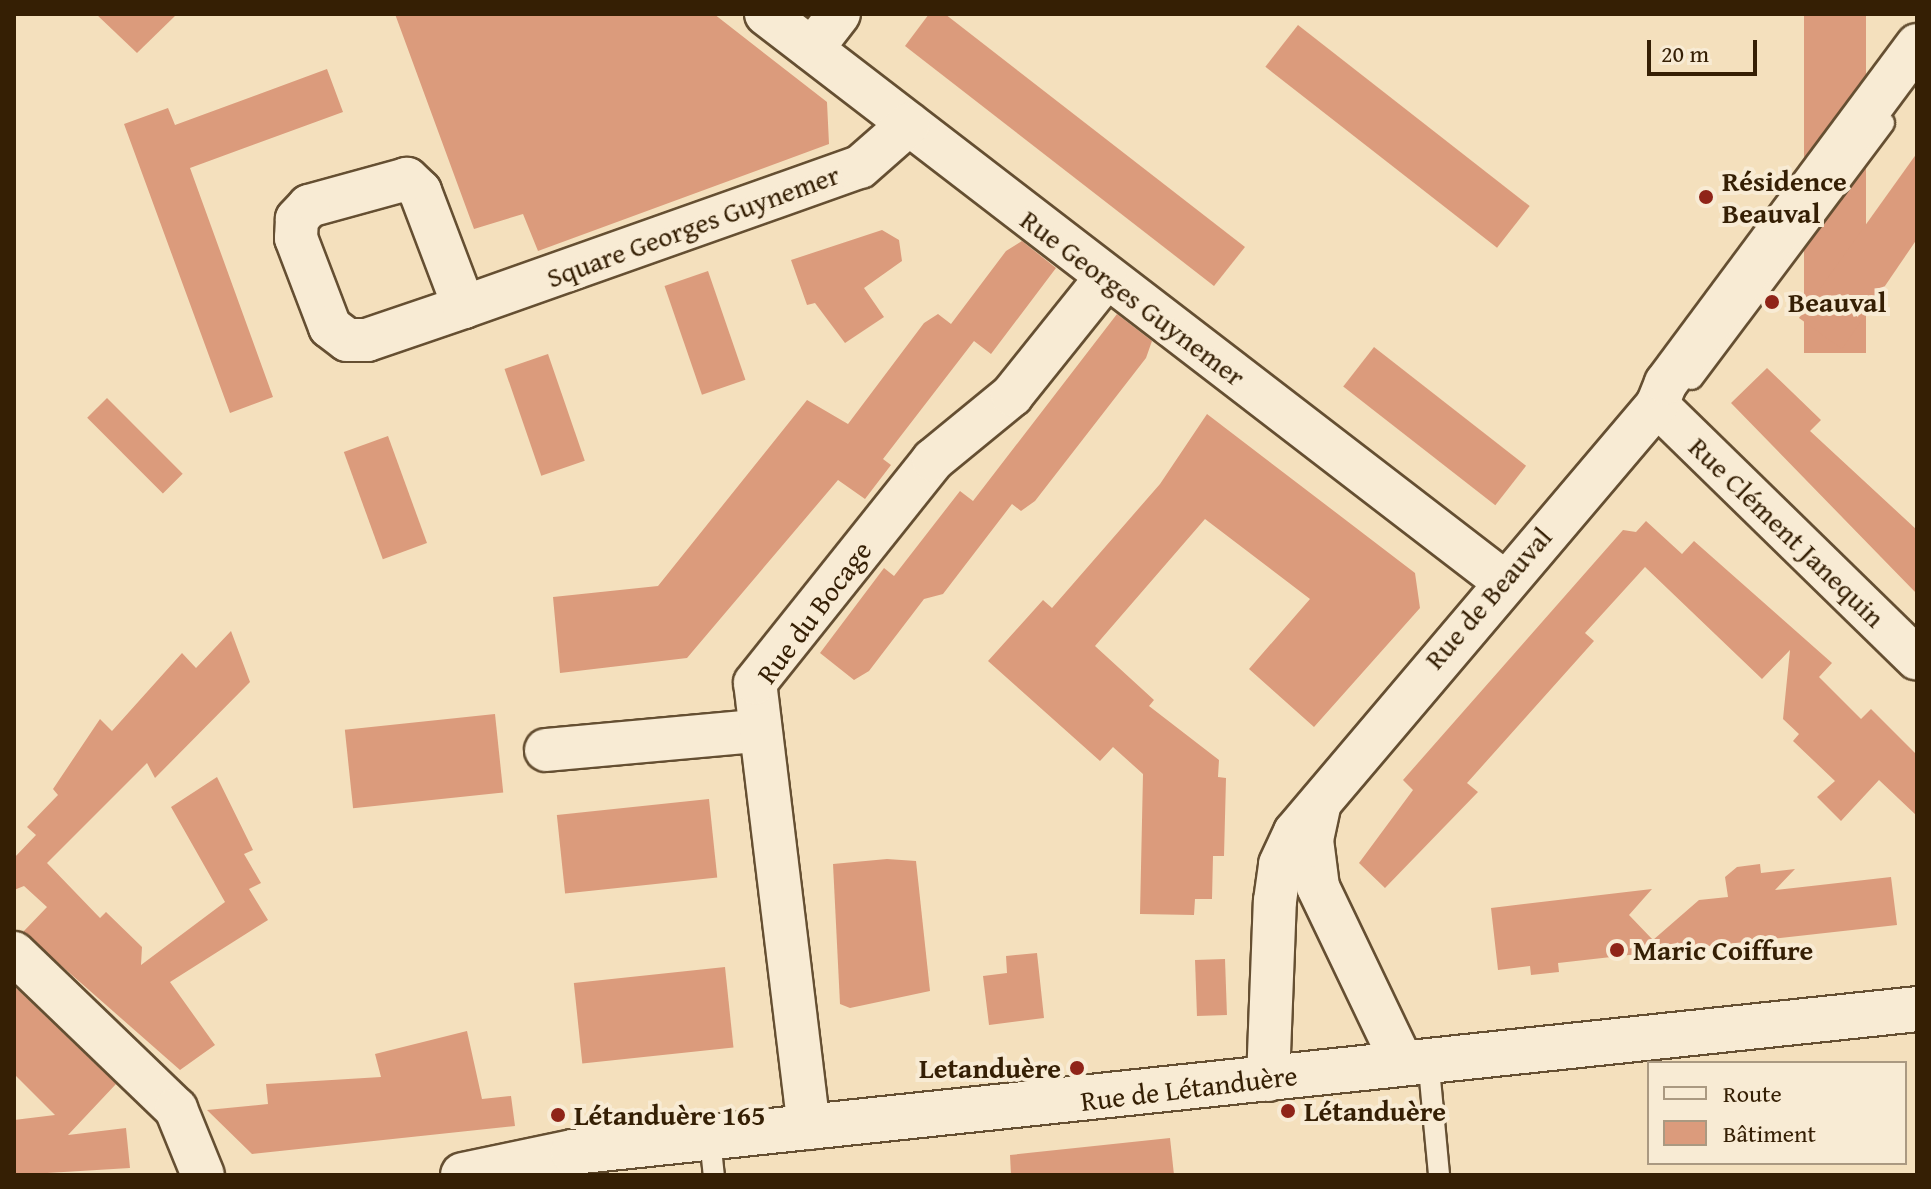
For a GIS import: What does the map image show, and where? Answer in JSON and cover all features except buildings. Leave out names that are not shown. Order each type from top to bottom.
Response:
[{"type":"street","name":"Rue Georges Guynemer","points":[[766,14],[1105,279],[1502,580]]},
{"type":"street","points":[[812,49],[839,14]]},
{"type":"street","name":"Rue de Beauval","points":[[1268,1080],[1280,864],[1322,794],[1502,580],[1657,405],[1666,383],[1917,45]]},
{"type":"street","name":"Square Georges Guynemer","points":[[464,307],[870,163],[909,124]]},
{"type":"street","name":"Rue du Bocage","points":[[809,1128],[753,692],[762,672],[933,460],[1012,395],[1105,279]]},
{"type":"street","name":"Rue Clément Janequin","points":[[1657,405],[1917,659]]},
{"type":"street","points":[[546,750],[756,731]]},
{"type":"street","name":"Rue de Beauval","points":[[1322,794],[1312,840],[1318,887],[1415,1060]]},
{"type":"street","points":[[14,953],[176,1109],[203,1175]]},
{"type":"street","name":"Rue de Létanduère","points":[[463,1175],[573,1152],[712,1157],[809,1128],[1268,1080],[1415,1060],[1916,1019]]},
{"type":"lane","name":"Rue de Beauval","points":[[1657,405],[1678,395],[1709,360],[1917,76]]},
{"type":"lane","points":[[1415,1060],[1439,1175]]},
{"type":"place","name":"Résidence Beauval","points":[[1706,197]]},
{"type":"place","name":"Beauval","points":[[1772,302]]},
{"type":"place","name":"Maric Coiffure","points":[[1617,950]]},
{"type":"place","name":"Letanduère","points":[[1077,1068]]},
{"type":"place","name":"Létanduère","points":[[1288,1111]]},
{"type":"place","name":"Létanduère 165","points":[[558,1115]]}]
